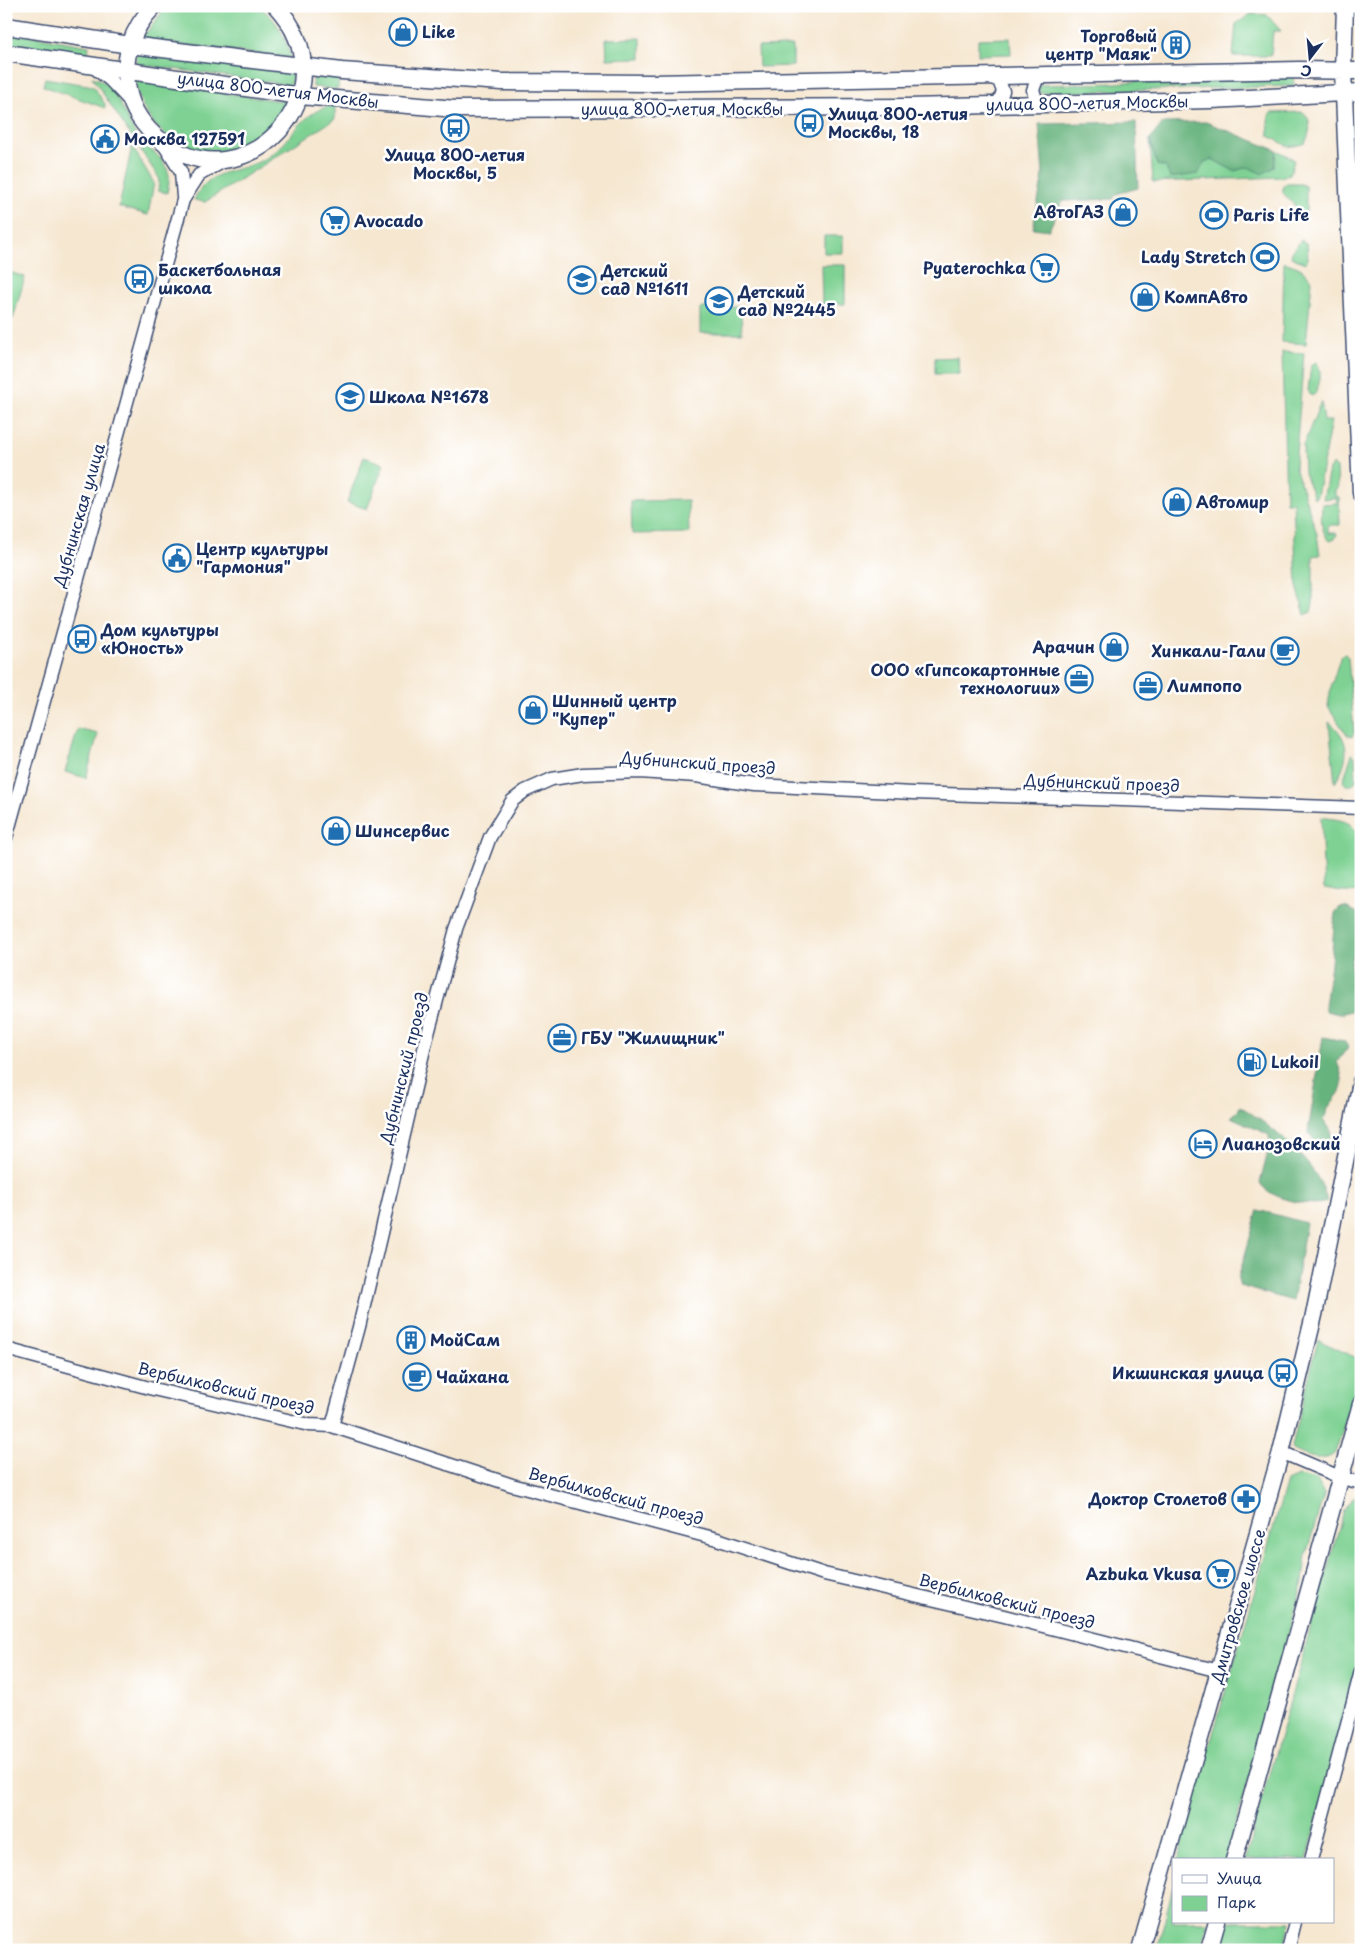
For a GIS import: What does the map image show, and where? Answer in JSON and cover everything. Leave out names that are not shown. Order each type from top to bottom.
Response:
[{"type":"main road","points":[[154,6],[140,23],[130,45],[126,72],[132,104],[145,125],[172,149],[195,157],[213,159],[231,158],[254,150],[274,137],[290,118],[300,96],[304,67],[297,37],[288,21],[276,6]]},
{"type":"main road","points":[[1345,6],[1343,71],[1361,493]]},
{"type":"main road","name":"улица 800-летия Москвы","points":[[6,26],[130,45],[304,67],[387,75],[502,82],[652,82],[1299,70],[1361,71]]},
{"type":"main road","name":"улица 800-летия Москвы","points":[[6,53],[300,96],[456,109],[680,110],[992,106],[1210,100],[1361,92]]},
{"type":"main road","name":"Дмитровское шоссе","points":[[1140,1950],[1282,1452],[1314,1315],[1361,1082]]},
{"type":"main road","points":[[1235,1858],[1342,1478],[1361,1404]]},
{"type":"main road","points":[[1209,1950],[1216,1924]]},
{"type":"street","points":[[90,65],[110,80],[132,104]]},
{"type":"street","points":[[1045,75],[1037,79],[1033,90],[1036,99],[1046,104]]},
{"type":"street","points":[[990,77],[999,81],[1003,91],[999,102],[992,106]]},
{"type":"street","name":"Дубнинская улица","points":[[162,142],[171,153],[180,172],[183,200]]},
{"type":"street","name":"Дубнинская улица","points":[[6,838],[183,200],[199,175],[231,158]]},
{"type":"street","name":"Дубнинский проезд","points":[[332,1426],[360,1327],[423,1054],[456,929],[490,837],[512,801],[525,791],[552,779],[583,774],[640,772],[696,776],[754,785],[923,793],[1361,808]]},
{"type":"street","name":"Вербилковский проезд","points":[[6,1349],[153,1390],[300,1424],[332,1426],[512,1485],[717,1539],[824,1574],[1004,1616],[1220,1671]]},
{"type":"street","points":[[1282,1452],[1342,1478],[1361,1482]]},
{"type":"street","points":[[1312,1858],[1361,1671]]},
{"type":"street","points":[[1288,1950],[1295,1924]]},
{"type":"green space","points":[[230,5],[258,7],[270,16],[280,29],[291,58],[141,40],[163,11],[171,6]]},
{"type":"green space","points":[[1251,14],[1267,15],[1281,31],[1273,31],[1271,56],[1233,56],[1236,24]]},
{"type":"green space","points":[[6,31],[89,46],[88,55],[6,43]]},
{"type":"green space","points":[[641,38],[641,58],[607,59],[606,39]]},
{"type":"green space","points":[[1010,38],[1011,54],[978,55],[978,39]]},
{"type":"green space","points":[[793,46],[793,66],[759,67],[758,47]]},
{"type":"green space","points":[[137,52],[292,73],[291,85],[136,64]]},
{"type":"green space","points":[[313,75],[339,77],[338,89],[313,87]]},
{"type":"green space","points":[[1293,75],[1294,86],[1039,93],[1039,85]]},
{"type":"green space","points":[[92,77],[101,81],[115,94],[139,139],[164,163],[169,177],[167,193],[158,191],[159,178]]},
{"type":"green space","points":[[45,78],[93,86],[105,104],[105,108],[43,86]]},
{"type":"green space","points":[[135,80],[287,102],[271,127],[251,143],[227,151],[203,151],[179,144],[159,129],[144,108]]},
{"type":"green space","points":[[329,106],[335,107],[335,119],[205,202],[194,200],[208,181],[226,172],[257,163],[268,157],[277,151],[310,116]]},
{"type":"green space","points":[[1303,112],[1308,119],[1310,128],[1304,144],[1289,147],[1269,136],[1268,120],[1271,113]]},
{"type":"green space","points":[[1136,122],[1138,188],[1116,194],[1113,199],[1062,201],[1049,230],[1033,228],[1043,175],[1039,124]]},
{"type":"green space","points":[[1206,122],[1276,150],[1274,167],[1262,174],[1248,167],[1234,171],[1212,159],[1204,162],[1198,174],[1170,178],[1166,167],[1157,165],[1150,139],[1163,123]]},
{"type":"green space","points":[[1353,125],[1361,125],[1361,286]]},
{"type":"green space","points":[[1150,139],[1157,165],[1204,162],[1212,159],[1234,171],[1248,167],[1274,167],[1276,150],[1292,158],[1294,161],[1290,174],[1281,177],[1153,182]]},
{"type":"green space","points":[[132,146],[154,183],[148,215],[119,207]]},
{"type":"green space","points":[[1286,184],[1301,184],[1306,187],[1306,213],[1302,213],[1283,193],[1283,186]]},
{"type":"green space","points":[[824,236],[843,236],[843,253],[824,253]]},
{"type":"green space","points":[[1301,240],[1307,244],[1308,259],[1305,263],[1291,257],[1292,252]]},
{"type":"green space","points":[[1284,262],[1301,268],[1312,280],[1306,344],[1282,342]]},
{"type":"green space","points":[[821,265],[845,265],[845,304],[822,304]]},
{"type":"green space","points":[[6,271],[25,277],[13,319],[6,317]]},
{"type":"green space","points":[[741,307],[742,333],[700,333],[700,308]]},
{"type":"green space","points":[[1282,352],[1304,353],[1295,467],[1317,534],[1320,555],[1313,556],[1313,604],[1311,612],[1305,615],[1297,586],[1293,502],[1286,502]]},
{"type":"green space","points":[[958,357],[959,374],[935,374],[935,358]]},
{"type":"green space","points":[[1316,362],[1320,369],[1320,378],[1315,394],[1311,396],[1308,390],[1311,365]]},
{"type":"green space","points":[[1321,401],[1324,421],[1331,421],[1317,496],[1314,498],[1304,473],[1303,446]]},
{"type":"green space","points":[[364,457],[384,464],[367,509],[347,502]]},
{"type":"green space","points":[[1333,464],[1337,468],[1338,489],[1335,490],[1335,496],[1339,497],[1340,525],[1328,525],[1328,533],[1337,533],[1335,539],[1330,541],[1324,533],[1321,514],[1322,504],[1337,503],[1336,498],[1323,499],[1329,469]]},
{"type":"green space","points":[[688,500],[689,533],[632,534],[631,501]]},
{"type":"green space","points":[[1345,654],[1348,657],[1354,733],[1352,737],[1346,734],[1328,706],[1331,687],[1341,655]]},
{"type":"green space","points":[[1329,722],[1342,736],[1346,751],[1340,775],[1335,783]]},
{"type":"green space","points":[[78,729],[98,734],[86,778],[65,772]]},
{"type":"green space","points":[[1352,754],[1355,756],[1356,781],[1352,785],[1346,785],[1343,781]]},
{"type":"green space","points":[[1321,817],[1346,822],[1357,832],[1360,839],[1362,856],[1361,889],[1348,892],[1324,889]]},
{"type":"green space","points":[[1345,907],[1358,913],[1360,920],[1358,939],[1350,965],[1359,987],[1361,998],[1358,1009],[1339,1014],[1326,1011],[1325,1006],[1335,913],[1339,908]]},
{"type":"green space","points":[[1323,1037],[1344,1041],[1348,1047],[1337,1062],[1341,1074],[1341,1089],[1327,1111],[1324,1120],[1331,1131],[1333,1143],[1324,1148],[1318,1145],[1308,1132]]},
{"type":"green space","points":[[1240,1106],[1279,1135],[1305,1161],[1316,1174],[1327,1202],[1310,1204],[1290,1201],[1265,1189],[1260,1183],[1270,1144],[1269,1135],[1231,1117],[1238,1111]]},
{"type":"green space","points":[[1258,1210],[1306,1223],[1293,1301],[1240,1286],[1238,1279]]},
{"type":"green space","points":[[1318,1340],[1361,1360],[1361,1375],[1335,1453],[1326,1458],[1309,1456],[1293,1450],[1292,1446]]},
{"type":"green space","points":[[1298,1476],[1317,1480],[1324,1494],[1306,1555],[1303,1582],[1227,1858],[1179,1858],[1184,1833],[1287,1481]]},
{"type":"green space","points":[[1361,1494],[1361,1655],[1308,1858],[1246,1858],[1344,1510],[1354,1497]]},
{"type":"green space","points":[[1172,1891],[1172,1924],[1208,1924],[1201,1950],[1157,1950]]},
{"type":"green space","points":[[1227,1924],[1290,1924],[1284,1950],[1220,1950]]},
{"type":"place","name":"Like","points":[[403,32]]},
{"type":"place","name":"Торговый центр \"Маяк\"","points":[[1176,45]]},
{"type":"place","name":"Улица 800-летия Москвы, 18","points":[[809,123]]},
{"type":"place","name":"Улица 800-летия Москвы, 5","points":[[455,128]]},
{"type":"place","name":"Москва 127591","points":[[105,139]]},
{"type":"place","name":"АвтоГАЗ","points":[[1123,212]]},
{"type":"place","name":"Paris Life","points":[[1214,215]]},
{"type":"place","name":"Avocado","points":[[335,221]]},
{"type":"place","name":"Lady Stretch","points":[[1265,257]]},
{"type":"place","name":"Pyaterochka","points":[[1045,268]]},
{"type":"place","name":"Баскетбольная школа","points":[[139,279]]},
{"type":"place","name":"Детский сад №1611","points":[[582,280]]},
{"type":"place","name":"КомпАвто","points":[[1145,297]]},
{"type":"place","name":"Детский сад №2445","points":[[719,301]]},
{"type":"place","name":"Школа №1678","points":[[350,397]]},
{"type":"place","name":"Автомир","points":[[1177,502]]},
{"type":"place","name":"Центр культуры \"Гармония\"","points":[[177,558]]},
{"type":"place","name":"Дом культуры «Юность»","points":[[82,639]]},
{"type":"place","name":"Арачин","points":[[1114,647]]},
{"type":"place","name":"Хинкали-Гали","points":[[1285,651]]},
{"type":"place","name":"ООО «Гипсокартонные технологии»","points":[[1079,679]]},
{"type":"place","name":"Лимпопо","points":[[1148,686]]},
{"type":"place","name":"Шинный центр \"Купер\"","points":[[533,710]]},
{"type":"place","name":"Шинсервис","points":[[336,831]]},
{"type":"place","name":"ГБУ \"Жилищник\"","points":[[562,1038]]},
{"type":"place","name":"Lukoil","points":[[1252,1062]]},
{"type":"place","name":"Лианозовский","points":[[1203,1144]]},
{"type":"place","name":"МойСам","points":[[411,1340]]},
{"type":"place","name":"Икшинская улица","points":[[1283,1373]]},
{"type":"place","name":"Чайхана","points":[[417,1377]]},
{"type":"place","name":"Доктор Столетов","points":[[1246,1499]]},
{"type":"place","name":"Azbuka Vkusa","points":[[1221,1574]]}]
